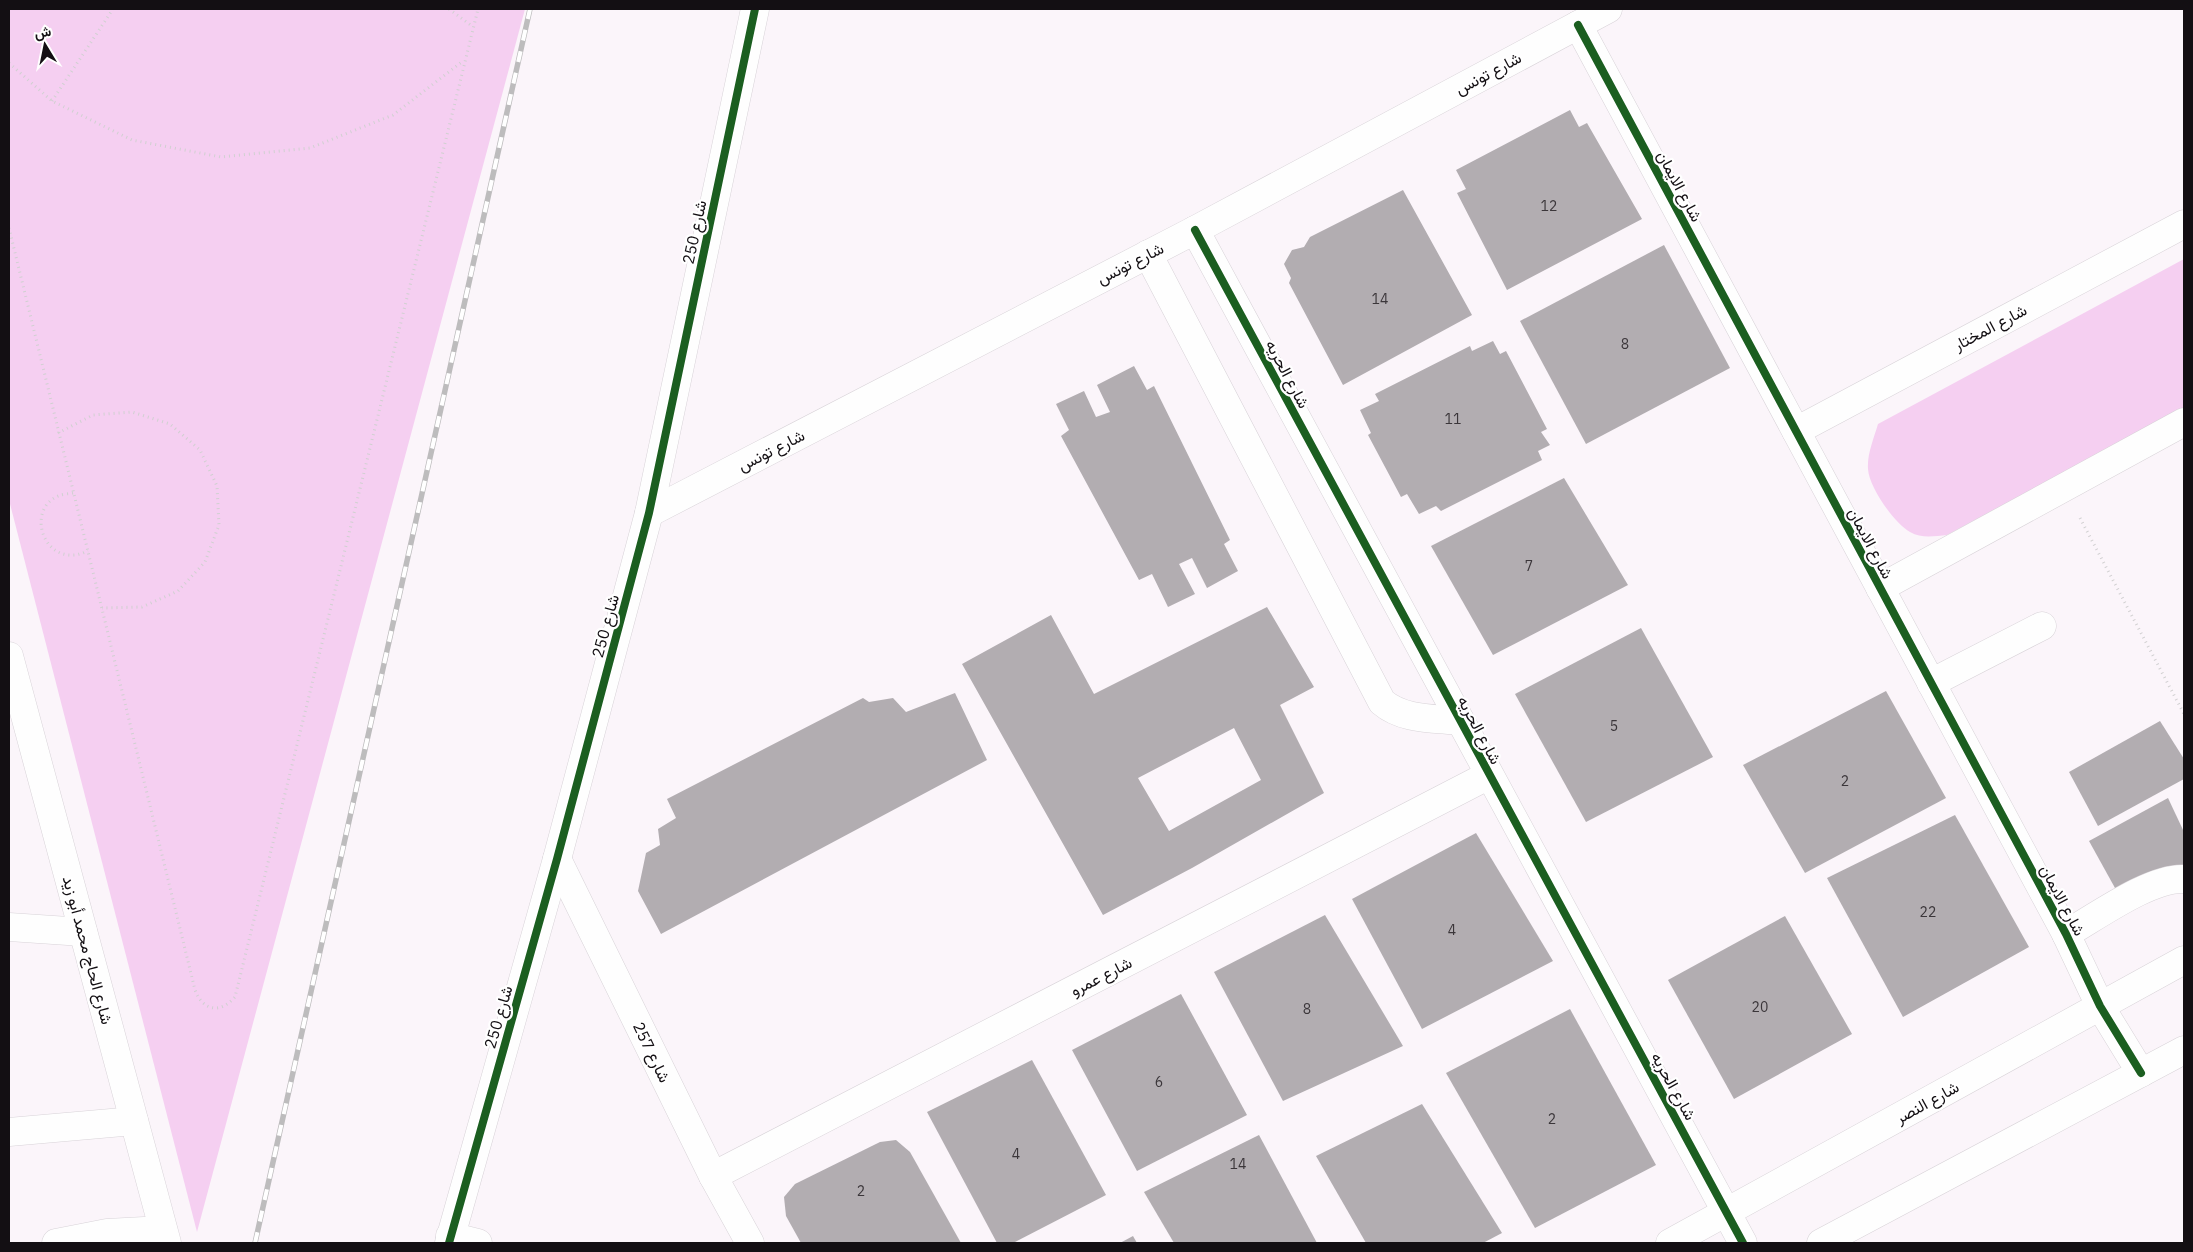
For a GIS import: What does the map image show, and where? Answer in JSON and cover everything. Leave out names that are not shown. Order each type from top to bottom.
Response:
[{"type":"street","name":"شارع 250","points":[[450,1240],[557,859],[649,513],[755,9]]},
{"type":"street","name":"شارع تونس","points":[[649,513],[1195,230],[1608,9]]},
{"type":"street","name":"شارع الايمان","points":[[1578,25],[2066,934],[2100,1006],[2141,1073]]},
{"type":"street","name":"شارع المختار","points":[[1796,431],[2184,224]]},
{"type":"street","name":"شارع الحريه","points":[[1195,230],[1743,1243]]},
{"type":"street","points":[[1148,254],[1382,702],[1393,711],[1406,715],[1460,720]]},
{"type":"street","points":[[1880,588],[2184,422]]},
{"type":"street","points":[[1931,684],[2042,626]]},
{"type":"street","name":"شارع الحاج محمد أبو زيد","points":[[9,656],[165,1237]]},
{"type":"street","name":"شارع عمرو","points":[[714,1176],[1489,776]]},
{"type":"street","name":"شارع 257","points":[[557,859],[714,1176],[750,1243]]},
{"type":"street","points":[[2066,934],[2148,887],[2165,880],[2184,879]]},
{"type":"street","points":[[9,927],[83,932]]},
{"type":"street","name":"شارع النصر","points":[[1670,1243],[2184,960]]},
{"type":"street","points":[[1820,1243],[2184,1050]]},
{"type":"street","points":[[9,1132],[134,1121]]},
{"type":"street","points":[[56,1243],[107,1233],[165,1237]]},
{"type":"street","points":[[450,1240],[478,1243]]},
{"type":"path","points":[[52,101],[113,9]]},
{"type":"path","points":[[449,9],[473,26]]},
{"type":"path","points":[[9,228],[195,990],[198,999],[207,1006],[217,1008],[227,1005],[235,997],[478,9]]},
{"type":"path","points":[[9,63],[52,101],[132,140],[220,157],[310,148],[393,115],[464,61]]},
{"type":"path","points":[[58,433],[93,415],[132,412],[170,424],[200,450],[217,486],[219,525],[205,562],[192,577],[178,591],[142,607],[102,608]]},
{"type":"path","points":[[2064,488],[2184,714]]},
{"type":"path","points":[[73,493],[57,496],[44,508],[40,523],[44,540],[56,551],[72,556],[88,552]]},
{"type":"shaded area","points":[[9,9],[525,9],[197,1232],[9,500]]},
{"type":"shaded area","points":[[2184,259],[2184,408],[1947,535],[1919,536],[1910,532],[1897,521],[1883,504],[1869,477],[1868,469],[1871,446],[1878,424]]},
{"type":"building","points":[[1570,110],[1579,127],[1587,123],[1642,219],[1507,290],[1457,193],[1466,189],[1456,170]]},
{"type":"building","points":[[1403,190],[1472,315],[1343,385],[1289,283],[1291,278],[1284,264],[1292,250],[1304,247],[1310,237]]},
{"type":"building","points":[[1664,245],[1730,368],[1586,444],[1520,321]]},
{"type":"building","points":[[1493,341],[1500,354],[1506,351],[1547,429],[1541,432],[1550,445],[1538,451],[1542,460],[1441,511],[1436,506],[1419,514],[1407,494],[1401,497],[1368,435],[1371,433],[1360,410],[1379,401],[1375,394],[1470,346],[1472,351]]},
{"type":"building","points":[[1134,366],[1147,390],[1154,386],[1230,540],[1224,544],[1238,571],[1207,588],[1192,558],[1179,564],[1195,594],[1168,607],[1152,574],[1139,580],[1061,436],[1069,430],[1056,404],[1084,391],[1096,417],[1110,412],[1097,385]]},
{"type":"building","points":[[1564,478],[1628,585],[1493,655],[1431,546]]},
{"type":"building","points":[[1267,607],[1314,687],[1280,705],[1324,793],[1192,868],[1103,915],[962,664],[1051,615],[1094,694]],"holes":[[[1234,728],[1261,780],[1169,831],[1138,778]]]},
{"type":"building","points":[[1641,628],[1713,757],[1586,822],[1515,694]]},
{"type":"building","points":[[1886,691],[1946,798],[1805,873],[1743,765]]},
{"type":"building","points":[[955,693],[987,760],[661,934],[638,891],[646,853],[660,845],[658,829],[676,818],[667,799],[863,698],[869,702],[893,698],[906,712]]},
{"type":"building","points":[[2160,721],[2184,759],[2184,779],[2098,826],[2069,772]]},
{"type":"building","points":[[2168,798],[2184,832],[2184,865],[2120,897],[2089,841]]},
{"type":"building","points":[[1955,815],[2029,947],[1903,1017],[1827,878]]},
{"type":"building","points":[[1476,833],[1553,961],[1422,1029],[1352,899]]},
{"type":"building","points":[[1325,915],[1403,1046],[1283,1101],[1214,972]]},
{"type":"building","points":[[1785,916],[1852,1034],[1734,1099],[1668,980]]},
{"type":"building","points":[[1181,994],[1247,1115],[1137,1171],[1072,1050]]},
{"type":"building","points":[[1570,1009],[1656,1165],[1535,1228],[1446,1073]]},
{"type":"building","points":[[1032,1060],[1106,1195],[1013,1243],[997,1243],[927,1112]]},
{"type":"building","points":[[1422,1104],[1502,1233],[1483,1243],[1366,1243],[1316,1156]]},
{"type":"building","points":[[1259,1135],[1317,1243],[1174,1243],[1144,1192]]},
{"type":"building","points":[[896,1140],[910,1152],[961,1243],[801,1243],[786,1216],[784,1197],[795,1184],[880,1142]]},
{"type":"building","points":[[1133,1236],[1137,1243],[1120,1243]]},
{"type":"railway","points":[[255,1243],[530,9]]},
{"type":"cycle path","points":[[449,1243],[557,859],[649,513],[755,9]]},
{"type":"cycle path","points":[[1578,25],[2066,934],[2100,1006],[2141,1073]]},
{"type":"cycle path","points":[[1195,230],[1743,1243]]}]
